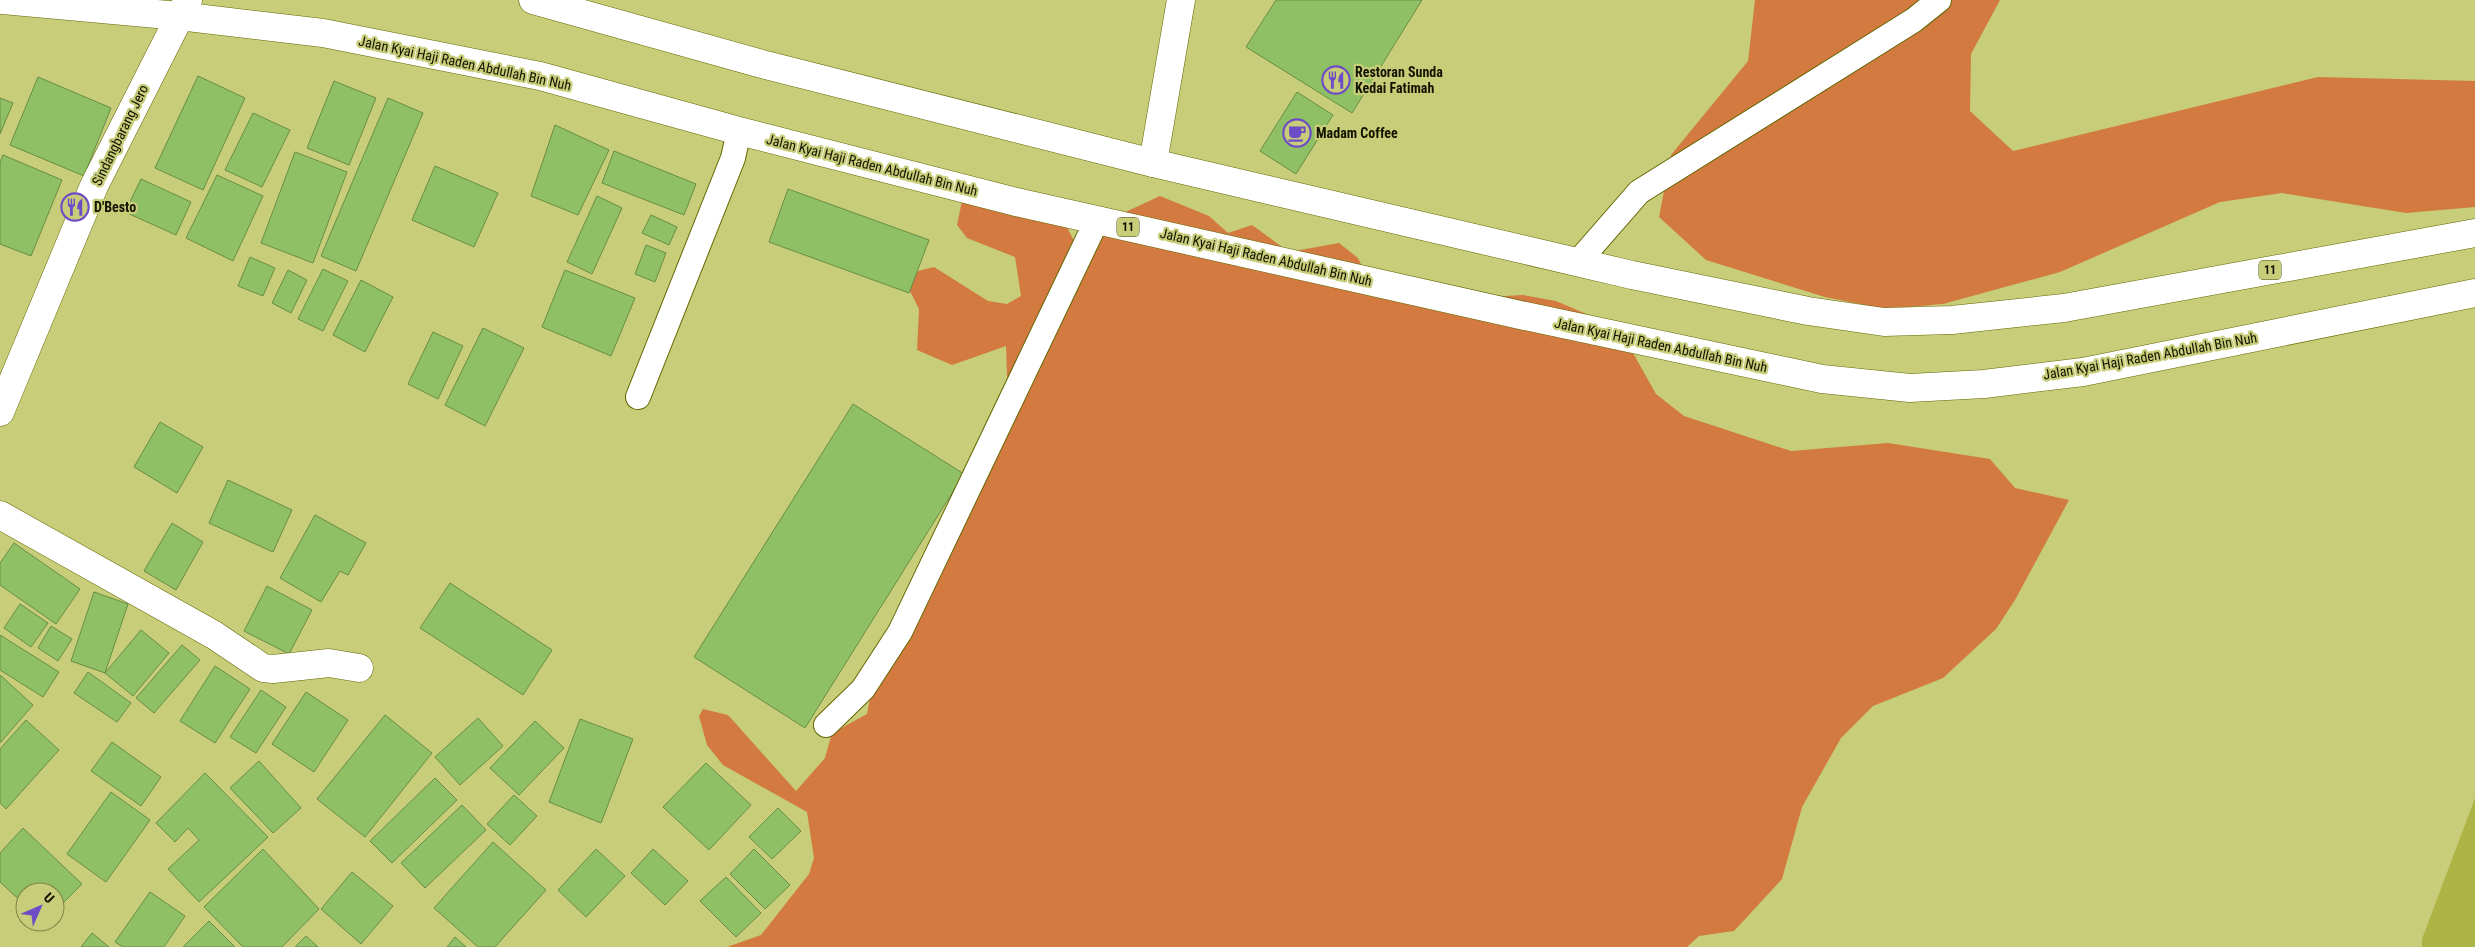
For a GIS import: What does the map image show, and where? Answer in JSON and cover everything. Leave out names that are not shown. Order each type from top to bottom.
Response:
[{"type":"main road","name":"Jalan Kyai Haji Raden Abdullah Bin Nuh","points":[[3,0],[184,8],[323,33],[540,76],[739,131],[1016,202],[1525,316],[1822,379],[1910,388],[1984,384],[2084,372],[2475,293]]},
{"type":"main road","name":"11","points":[[533,0],[762,64],[1153,163],[1578,262],[1808,311],[1884,322],[1952,320],[2064,308],[2475,233]]},
{"type":"main road","points":[[1153,163],[1181,0]]},
{"type":"main road","name":"Sindangbarang Jero","points":[[0,412],[94,186],[184,8]]},
{"type":"main road","points":[[0,515],[214,635],[263,668],[272,669],[316,663],[341,664],[359,668]]},
{"type":"lane","points":[[1578,262],[1639,192],[1914,20],[1939,0]]},
{"type":"lane","points":[[638,397],[730,167],[739,131]]},
{"type":"lane","points":[[826,725],[863,689],[900,632],[1097,220]]},
{"type":"shaded area","points":[[1755,0],[2000,0],[1971,54],[1970,111],[2013,151],[2318,77],[2475,81],[2475,207],[2406,213],[2282,193],[2220,202],[2060,272],[1943,304],[1884,309],[1825,297],[1706,260],[1659,217],[1671,155],[1748,61]]},
{"type":"shaded area","points":[[1160,196],[1209,216],[1228,233],[1252,225],[1289,252],[1339,243],[1358,258],[1375,294],[1452,299],[1523,295],[1556,301],[1619,328],[1656,394],[1684,416],[1791,451],[1888,443],[1990,459],[2015,488],[2069,500],[2015,600],[1996,629],[1943,678],[1873,706],[1841,738],[1802,807],[1782,879],[1734,931],[1699,936],[1687,947],[727,947],[761,935],[809,874],[814,858],[807,812],[723,765],[707,745],[699,716],[703,709],[728,715],[796,791],[825,758],[832,733],[867,714],[872,688],[954,491],[1009,433],[1006,346],[952,365],[917,350],[919,309],[907,285],[918,271],[934,267],[988,301],[1007,304],[1021,296],[1015,257],[967,238],[957,225],[962,201],[1057,207],[1080,253],[1114,228],[1119,215]]},
{"type":"shaded area","points":[[2475,798],[2475,947],[2422,947],[2422,939]]},
{"type":"building","name":"Restoran Sunda Kedai Fatimah","points":[[1276,0],[1422,0],[1352,113],[1246,47]]},
{"type":"building","points":[[198,76],[245,98],[203,190],[155,168]]},
{"type":"building","points":[[38,77],[111,108],[84,176],[10,145]]},
{"type":"building","points":[[334,81],[376,98],[349,165],[307,148]]},
{"type":"building","name":"Madam Coffee","points":[[1297,92],[1333,115],[1296,174],[1260,151]]},
{"type":"building","points":[[0,98],[13,103],[0,134]]},
{"type":"building","points":[[388,98],[423,113],[356,271],[321,256]]},
{"type":"building","points":[[253,113],[290,130],[262,187],[225,170]]},
{"type":"building","points":[[555,125],[609,150],[578,215],[531,196]]},
{"type":"building","points":[[614,151],[696,184],[684,215],[602,183]]},
{"type":"building","points":[[295,152],[347,172],[313,263],[261,243]]},
{"type":"building","points":[[3,155],[62,180],[31,256],[0,244],[0,162]]},
{"type":"building","points":[[435,166],[498,193],[474,247],[412,220]]},
{"type":"building","points":[[217,175],[263,196],[233,261],[186,238]]},
{"type":"building","points":[[141,179],[191,202],[176,235],[125,212]]},
{"type":"building","points":[[788,189],[929,240],[909,293],[769,242]]},
{"type":"building","points":[[597,196],[622,208],[592,274],[567,262]]},
{"type":"building","points":[[651,215],[677,227],[669,245],[642,233]]},
{"type":"building","points":[[646,245],[666,253],[655,282],[635,274]]},
{"type":"building","points":[[250,257],[275,268],[263,296],[238,286]]},
{"type":"building","points":[[323,269],[348,281],[323,331],[298,319]]},
{"type":"building","points":[[288,270],[307,280],[291,313],[272,303]]},
{"type":"building","points":[[565,270],[635,298],[611,356],[542,327]]},
{"type":"building","points":[[361,280],[393,297],[365,352],[333,335]]},
{"type":"building","points":[[483,328],[524,348],[485,426],[445,405]]},
{"type":"building","points":[[433,332],[463,346],[438,399],[408,384]]},
{"type":"building","points":[[853,404],[964,474],[805,728],[694,657]]},
{"type":"building","points":[[160,422],[203,447],[177,493],[134,467]]},
{"type":"building","points":[[228,480],[292,510],[273,552],[209,523]]},
{"type":"building","points":[[315,515],[366,543],[348,575],[340,571],[321,602],[280,578]]},
{"type":"building","points":[[172,523],[203,542],[176,590],[144,571]]},
{"type":"building","points":[[14,543],[80,589],[56,624],[0,585],[0,563]]},
{"type":"building","points":[[450,583],[552,650],[523,695],[420,628]]},
{"type":"building","points":[[267,586],[312,610],[289,654],[244,631]]},
{"type":"building","points":[[94,592],[128,604],[105,673],[71,661]]},
{"type":"building","points":[[20,604],[48,623],[31,647],[4,628]]},
{"type":"building","points":[[51,626],[72,639],[58,661],[38,648]]},
{"type":"building","points":[[141,630],[169,653],[133,696],[105,673]]},
{"type":"building","points":[[0,635],[59,672],[43,697],[0,670]]},
{"type":"building","points":[[182,645],[200,660],[154,713],[136,698]]},
{"type":"building","points":[[215,666],[250,689],[215,743],[180,721]]},
{"type":"building","points":[[88,672],[131,703],[117,722],[74,693]]},
{"type":"building","points":[[0,675],[33,705],[0,743]]},
{"type":"building","points":[[261,690],[286,707],[256,753],[230,737]]},
{"type":"building","points":[[306,692],[348,720],[314,772],[272,744]]},
{"type":"building","points":[[385,715],[432,753],[365,837],[317,799]]},
{"type":"building","points":[[478,718],[503,746],[460,785],[435,757]]},
{"type":"building","points":[[580,719],[633,739],[601,823],[549,802]]},
{"type":"building","points":[[26,720],[59,750],[6,809],[0,803],[0,749]]},
{"type":"building","points":[[535,721],[564,748],[519,795],[490,768]]},
{"type":"building","points":[[112,742],[161,777],[141,806],[91,771]]},
{"type":"building","points":[[259,761],[301,808],[273,833],[230,788]]},
{"type":"building","points":[[706,763],[751,805],[709,850],[663,807]]},
{"type":"building","points":[[205,773],[268,837],[199,902],[168,869],[199,840],[188,828],[175,842],[156,823]]},
{"type":"building","points":[[435,778],[457,800],[392,863],[370,841]]},
{"type":"building","points":[[111,792],[150,820],[106,882],[67,854]]},
{"type":"building","points":[[514,795],[537,816],[510,845],[487,824]]},
{"type":"building","points":[[462,805],[486,830],[425,888],[401,863]]},
{"type":"building","points":[[778,808],[801,831],[772,859],[749,837]]},
{"type":"building","points":[[23,828],[82,884],[65,901],[65,882],[15,882],[15,896],[0,882],[0,853]]},
{"type":"building","points":[[493,842],[546,890],[495,947],[478,947],[434,908]]},
{"type":"building","points":[[263,849],[319,909],[282,947],[243,947],[204,907]]},
{"type":"building","points":[[596,849],[625,876],[586,917],[558,890]]},
{"type":"building","points":[[653,849],[688,881],[665,905],[631,873]]},
{"type":"building","points":[[754,849],[790,885],[765,909],[730,874]]},
{"type":"building","points":[[352,872],[393,906],[361,944],[321,909]]},
{"type":"building","points":[[726,877],[761,913],[736,937],[700,901]]},
{"type":"building","points":[[150,892],[185,916],[164,947],[123,947],[115,942]]},
{"type":"building","points":[[209,921],[235,947],[183,947]]},
{"type":"building","points":[[92,933],[109,947],[81,947]]},
{"type":"building","points":[[306,936],[318,947],[295,947]]},
{"type":"building","points":[[455,937],[466,947],[447,947]]},
{"type":"place","name":"Restoran Sunda Kedai Fatimah","points":[[1336,80]]},
{"type":"place","name":"Madam Coffee","points":[[1297,133]]},
{"type":"place","name":"D'Besto","points":[[75,207]]}]
